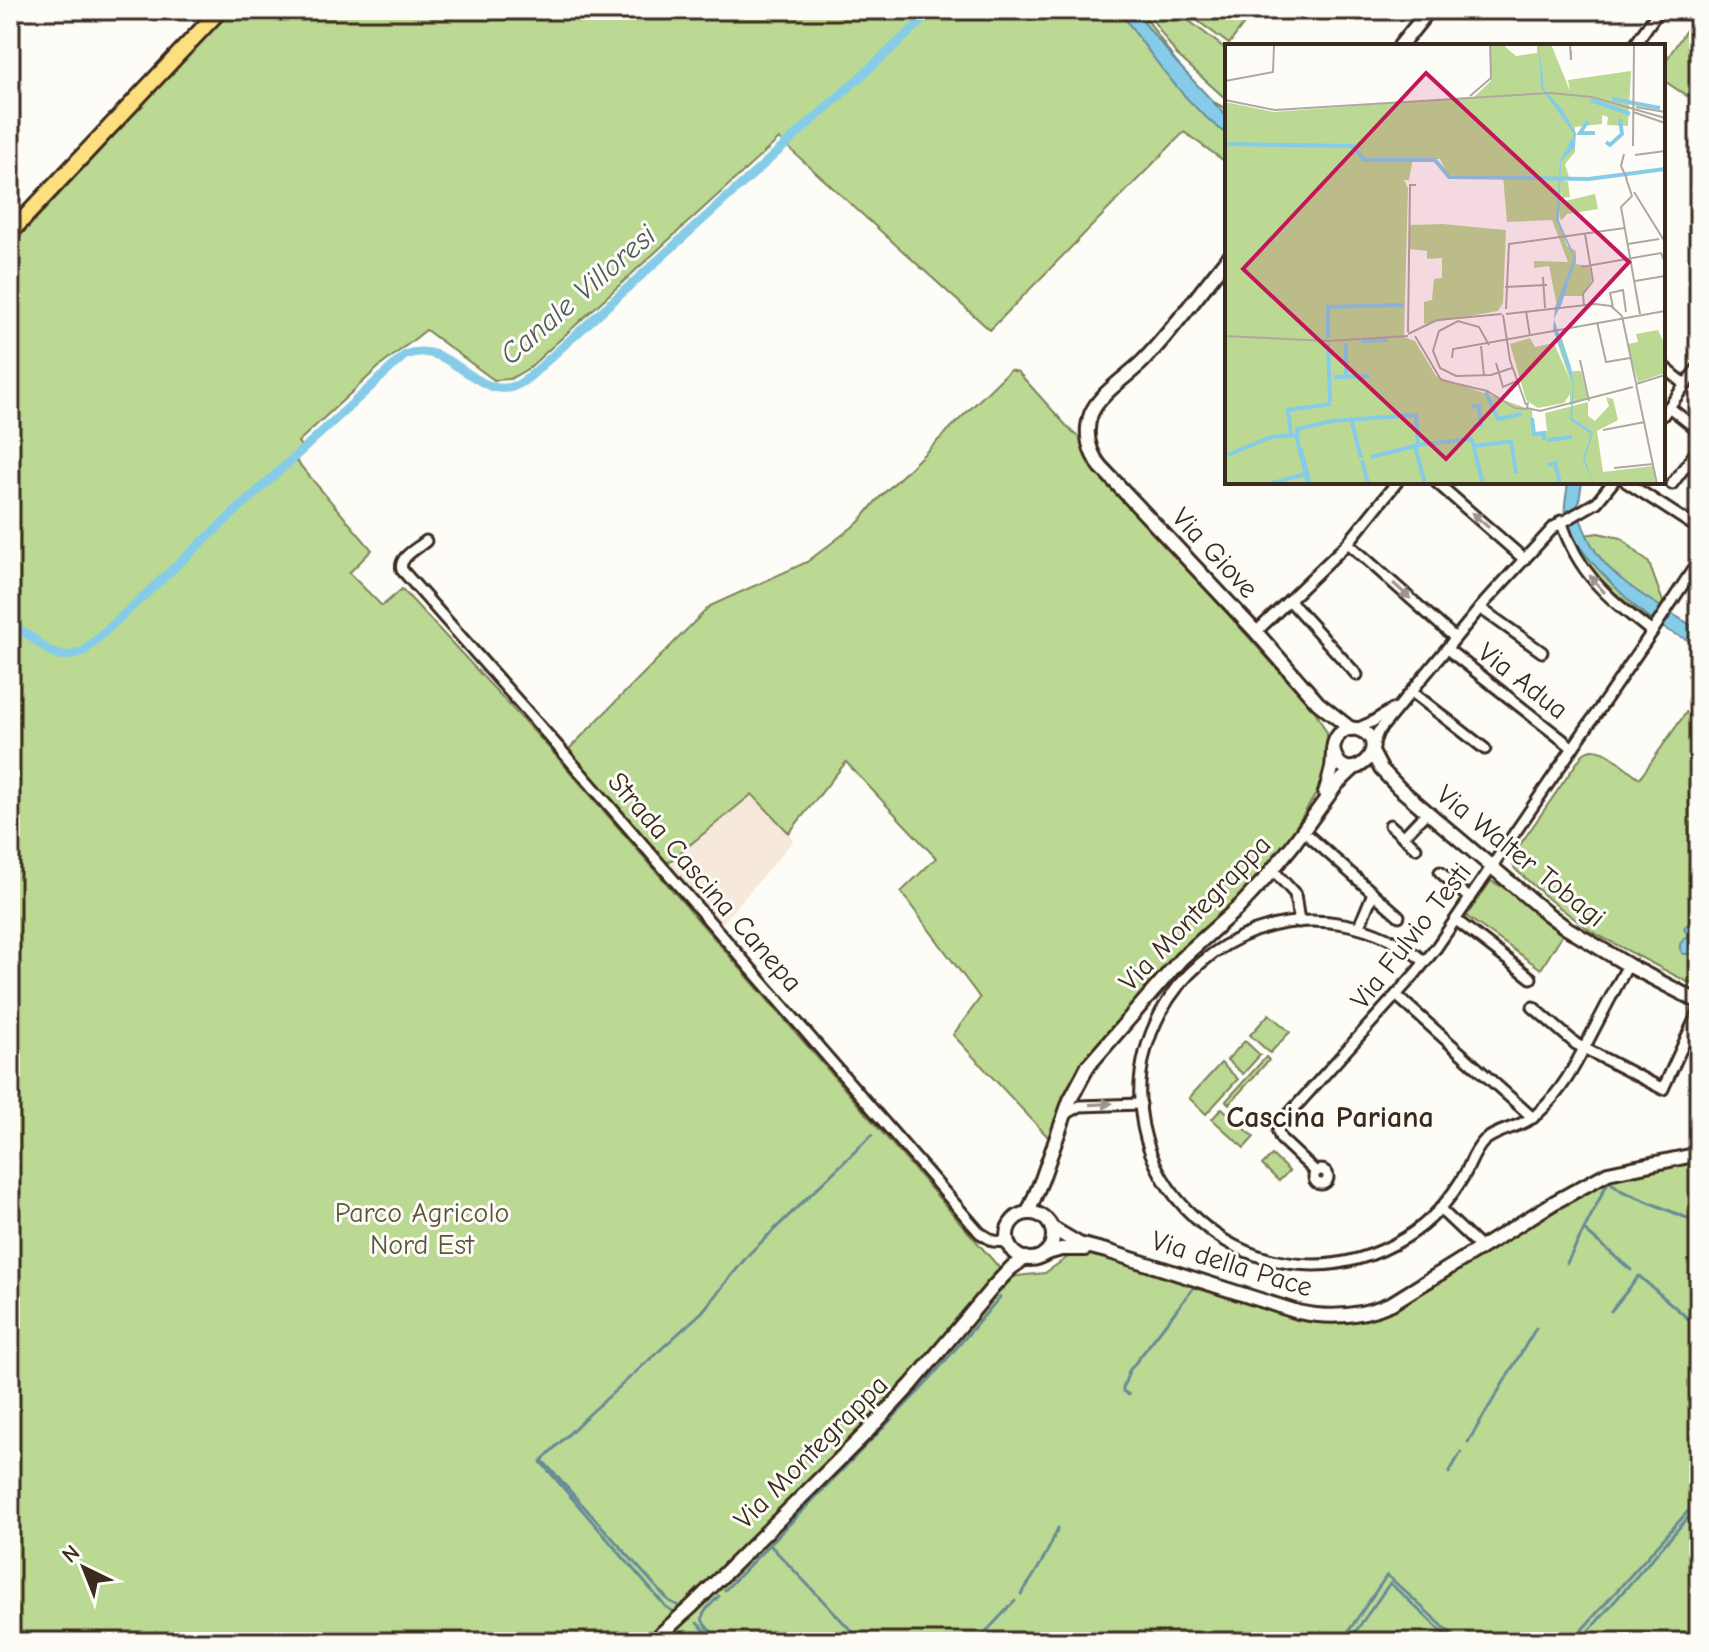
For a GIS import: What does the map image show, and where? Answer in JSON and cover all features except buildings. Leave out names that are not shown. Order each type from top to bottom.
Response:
[{"type":"main road","points":[[10,233],[220,10]]},
{"type":"street","points":[[1402,44],[1429,10]]},
{"type":"street","points":[[1635,44],[1659,10]]},
{"type":"street","name":"Via Giove","points":[[1225,261],[1144,360],[1097,404],[1091,414],[1088,432],[1090,448],[1098,463],[1318,703],[1354,729]]},
{"type":"street","points":[[1699,366],[1666,411],[1699,431]]},
{"type":"street","points":[[1665,368],[1686,385]]},
{"type":"street","points":[[1672,484],[1699,448]]},
{"type":"street","points":[[1256,632],[1348,543],[1395,484]]},
{"type":"street","points":[[1438,484],[1524,559]]},
{"type":"street","points":[[1409,696],[1378,719],[1341,732],[1334,746],[1334,755],[1342,765],[1357,767],[1369,759],[1378,732],[1409,696],[1480,608],[1561,521],[1597,502],[1611,484]]},
{"type":"street","points":[[1629,484],[1699,529]]},
{"type":"street","points":[[1561,521],[1571,549],[1589,576],[1606,595],[1654,630]]},
{"type":"street","name":"Strada Cascina Canepa","points":[[426,541],[402,560],[402,570],[980,1233],[991,1241],[1009,1245]]},
{"type":"street","points":[[1348,543],[1455,638]]},
{"type":"street","name":"Via Fulvio Testi","points":[[1316,1172],[1281,1139],[1279,1127],[1425,962],[1699,560]]},
{"type":"street","points":[[1289,600],[1357,675]]},
{"type":"street","points":[[1480,608],[1542,652]]},
{"type":"street","name":"Via Adua","points":[[1447,649],[1573,748]]},
{"type":"street","points":[[1409,696],[1485,749]]},
{"type":"street","name":"Via Giove","points":[[1318,703],[1329,724],[1334,746]]},
{"type":"street","points":[[1354,729],[1369,737],[1372,750]]},
{"type":"street","name":"Via Montegrappa","points":[[1320,807],[1330,776],[1334,746]]},
{"type":"street","name":"Via Walter Tobagi","points":[[1372,750],[1381,769],[1399,788],[1545,912],[1628,965],[1699,1002]]},
{"type":"street","name":"Via Montegrappa","points":[[1028,1213],[1064,1115],[1085,1071],[1181,959],[1240,906],[1273,870],[1339,781],[1357,767]]},
{"type":"street","name":"Via Walter Tobagi","points":[[1357,767],[1377,773],[1399,788]]},
{"type":"street","points":[[1403,837],[1427,812]]},
{"type":"street","points":[[1390,825],[1416,848]]},
{"type":"street","points":[[1310,837],[1399,916]]},
{"type":"street","points":[[1273,870],[1295,894],[1299,922]]},
{"type":"street","points":[[1440,872],[1470,899]]},
{"type":"street","points":[[1359,927],[1373,893]]},
{"type":"street","points":[[1456,920],[1531,978]]},
{"type":"street","points":[[1425,962],[1389,939],[1359,927],[1328,922],[1299,922],[1269,927],[1241,937],[1213,953],[1185,978],[1151,1033],[1141,1075],[1141,1104],[1153,1159],[1176,1199],[1199,1223],[1231,1245],[1258,1257],[1305,1266],[1357,1260],[1406,1238],[1440,1209],[1457,1187],[1482,1143],[1533,1118],[1564,1085],[1628,965]]},
{"type":"street","points":[[1396,995],[1533,1118]]},
{"type":"street","points":[[1533,1007],[1568,1038],[1663,1089],[1699,1010]]},
{"type":"street","points":[[1064,1115],[1080,1106],[1141,1104]]},
{"type":"street","name":"Via della Pace","points":[[1049,1224],[1070,1240],[1096,1249],[1298,1312],[1338,1317],[1368,1313],[1392,1303],[1555,1202],[1608,1173],[1699,1154]]},
{"type":"street","name":"Via Montegrappa","points":[[1042,1179],[1049,1224]]},
{"type":"street","points":[[1440,1209],[1481,1248]]},
{"type":"street","points":[[1028,1213],[1037,1214],[1049,1224],[1052,1241],[1043,1255],[1032,1259],[1017,1255],[1009,1245],[1007,1231],[1018,1216],[1028,1213]]},
{"type":"street","name":"Via Montegrappa","points":[[994,1286],[1003,1269],[1009,1245]]},
{"type":"street","name":"Via della Pace","points":[[1043,1255],[1065,1249],[1096,1249]]},
{"type":"street","name":"Via Montegrappa","points":[[652,1642],[868,1431],[920,1375],[994,1286],[1025,1258]]},
{"type":"shaded area","points":[[752,794],[793,841],[719,927],[665,865]]},
{"type":"green space","name":"Parco Agricolo Nord Est","points":[[231,10],[1141,10],[1187,79],[1204,97],[1225,108],[1225,162],[1184,132],[990,330],[779,139],[529,368],[510,379],[494,380],[426,330],[379,367],[298,442],[303,449],[294,458],[372,550],[349,573],[382,606],[402,589],[550,749],[1009,1279],[1045,1273],[1078,1250],[1114,1256],[1315,1321],[1339,1323],[1361,1320],[1393,1308],[1493,1245],[1609,1180],[1699,1158],[1699,1642],[10,1642],[10,247]]},
{"type":"green space","points":[[1154,10],[1175,10],[1225,48],[1225,98],[1176,54],[1150,16]]},
{"type":"green space","points":[[1183,10],[1254,10],[1229,44]]},
{"type":"green space","points":[[1699,10],[1699,78],[1687,96],[1665,81],[1665,62]]},
{"type":"green space","points":[[1010,370],[1018,372],[1081,439],[1089,460],[1315,711],[1327,733],[1326,767],[1317,792],[1289,838],[1233,905],[1181,950],[1077,1072],[1048,1137],[953,1035],[980,998],[901,892],[936,858],[846,762],[789,833],[752,794],[665,865],[567,751],[710,606],[807,562],[859,522],[876,501]]},
{"type":"green space","points":[[1598,533],[1621,538],[1649,563],[1663,602],[1650,621],[1604,583],[1585,560],[1577,536]]},
{"type":"green space","points":[[1699,694],[1699,988],[1592,932],[1516,870],[1513,862],[1515,852],[1583,754],[1590,750],[1605,753],[1640,778]]},
{"type":"green space","points":[[1491,881],[1564,932],[1541,969],[1466,916]]},
{"type":"green space","points":[[1269,1014],[1290,1032],[1270,1053],[1250,1035]]},
{"type":"green space","points":[[1245,1041],[1260,1055],[1243,1074],[1227,1060]]},
{"type":"green space","points":[[1266,1057],[1269,1060],[1229,1104],[1226,1101]]},
{"type":"green space","points":[[1221,1063],[1238,1079],[1206,1114],[1189,1098]]},
{"type":"green space","points":[[1222,1108],[1254,1137],[1244,1148],[1212,1119]]},
{"type":"green space","points":[[1272,1155],[1289,1171],[1279,1181],[1262,1165]]},
{"type":"water","points":[[1119,10],[1134,10],[1225,115],[1225,132],[1196,108],[1155,60]]},
{"type":"water","points":[[1568,484],[1582,484],[1579,515],[1602,560],[1634,589],[1699,630],[1699,645],[1650,619],[1614,586],[1570,531],[1565,519]]},
{"type":"water","points":[[1689,923],[1697,923],[1699,927],[1699,953],[1683,954],[1680,949],[1684,939],[1691,936],[1684,928]]},
{"type":"waterway","name":"Canale Villoresi","points":[[10,626],[52,652],[71,655],[84,651],[405,355],[421,352],[436,355],[490,386],[503,388],[523,382],[934,10]]},
{"type":"waterway","points":[[679,1606],[669,1601],[542,1460],[702,1312],[749,1254],[872,1135]]},
{"type":"waterway","points":[[1567,1263],[1608,1182]]},
{"type":"waterway","points":[[1610,1182],[1622,1191],[1699,1223]]},
{"type":"waterway","points":[[1584,1230],[1631,1270]]},
{"type":"waterway","points":[[1611,1311],[1639,1276],[1699,1328]]},
{"type":"waterway","points":[[1129,1395],[1123,1391],[1129,1371],[1195,1286]]},
{"type":"waterway","points":[[725,1590],[922,1388],[1000,1297]]},
{"type":"waterway","points":[[1468,1442],[1536,1328]]},
{"type":"waterway","points":[[1693,1394],[1699,1383]]},
{"type":"waterway","points":[[1449,1473],[1461,1452]]},
{"type":"waterway","points":[[541,1462],[666,1607],[674,1612]]},
{"type":"waterway","points":[[1571,1642],[1699,1499]]},
{"type":"waterway","points":[[1579,1642],[1699,1505]]},
{"type":"waterway","points":[[1021,1594],[1042,1562],[1058,1528]]},
{"type":"waterway","points":[[770,1545],[862,1642]]},
{"type":"waterway","points":[[1341,1642],[1387,1575],[1460,1642]]},
{"type":"waterway","points":[[1348,1642],[1390,1583],[1453,1642]]},
{"type":"waterway","points":[[719,1596],[702,1619],[722,1642]]},
{"type":"waterway","points":[[976,1642],[1015,1601]]},
{"type":"waterway","points":[[697,1623],[717,1642]]},
{"type":"waterway","points":[[704,1633],[713,1642]]},
{"type":"district","name":"Cascina Pariana","points":[[1330,1117]]}]
